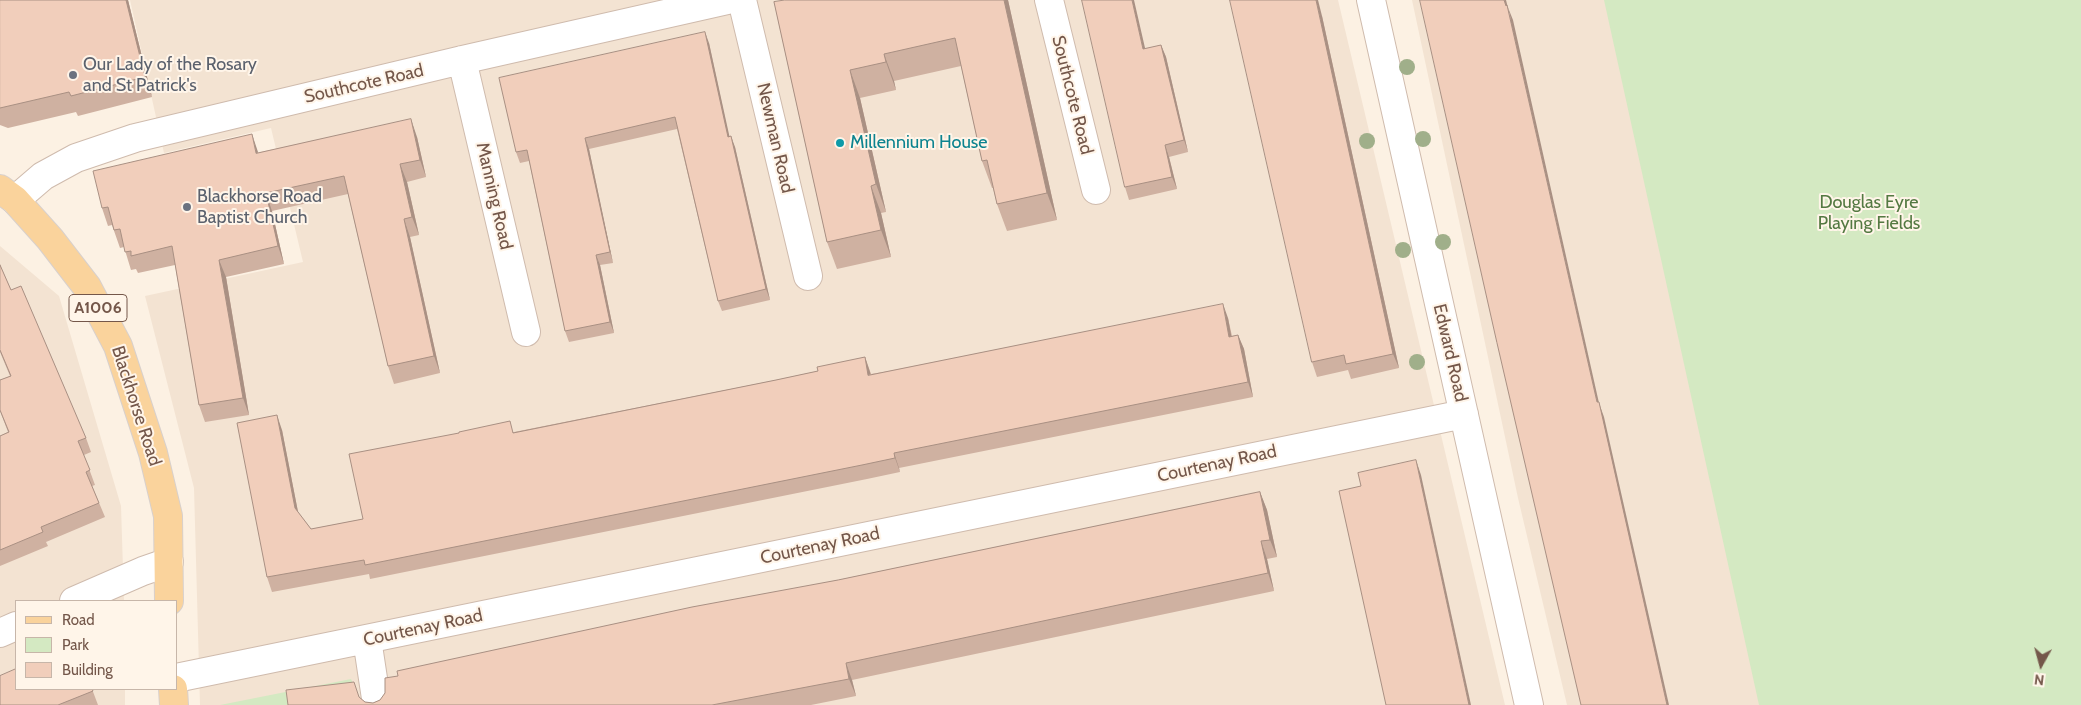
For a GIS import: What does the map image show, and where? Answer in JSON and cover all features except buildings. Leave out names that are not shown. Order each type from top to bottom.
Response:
[{"type":"main road","name":"Blackhorse Road","points":[[7,195],[50,239],[87,286],[118,346],[143,419],[168,516],[169,600]]},
{"type":"main road","points":[[174,690],[174,705]]},
{"type":"street","name":"Southcote Road","points":[[7,195],[76,158],[135,138],[462,60],[727,0]]},
{"type":"street","name":"Newman Road","points":[[742,0],[808,276]]},
{"type":"street","name":"Southcote Road","points":[[1049,0],[1096,190]]},
{"type":"street","name":"Edward Road","points":[[1371,0],[1529,705]]},
{"type":"street","name":"Manning Road","points":[[462,60],[526,332]]},
{"type":"street","name":"Courtenay Road","points":[[178,678],[1464,414]]},
{"type":"street","points":[[76,600],[143,571],[169,562]]},
{"type":"street","points":[[0,634],[15,626]]},
{"type":"street","points":[[367,639],[377,705]]},
{"type":"shaded area","points":[[130,0],[1338,0],[1505,705],[200,705],[194,488],[145,296],[303,262],[271,128],[164,153]]},
{"type":"shaded area","points":[[1412,0],[1605,0],[1761,705],[1567,705],[1518,498]]},
{"type":"shaded area","points":[[0,246],[59,296],[121,506],[124,600],[15,600],[15,690],[125,690],[125,705],[0,705]]},
{"type":"green space","name":"Douglas Eyre Playing Fields","points":[[1604,0],[2081,0],[2081,705],[1759,705]]},
{"type":"green space","points":[[351,679],[359,697],[312,705],[220,705]]},
{"type":"place","name":"Our Lady of the Rosary and St Patrick's","points":[[73,75]]},
{"type":"place","name":"Millennium House","points":[[840,143]]},
{"type":"place","name":"Blackhorse Road Baptist Church","points":[[187,207]]}]
